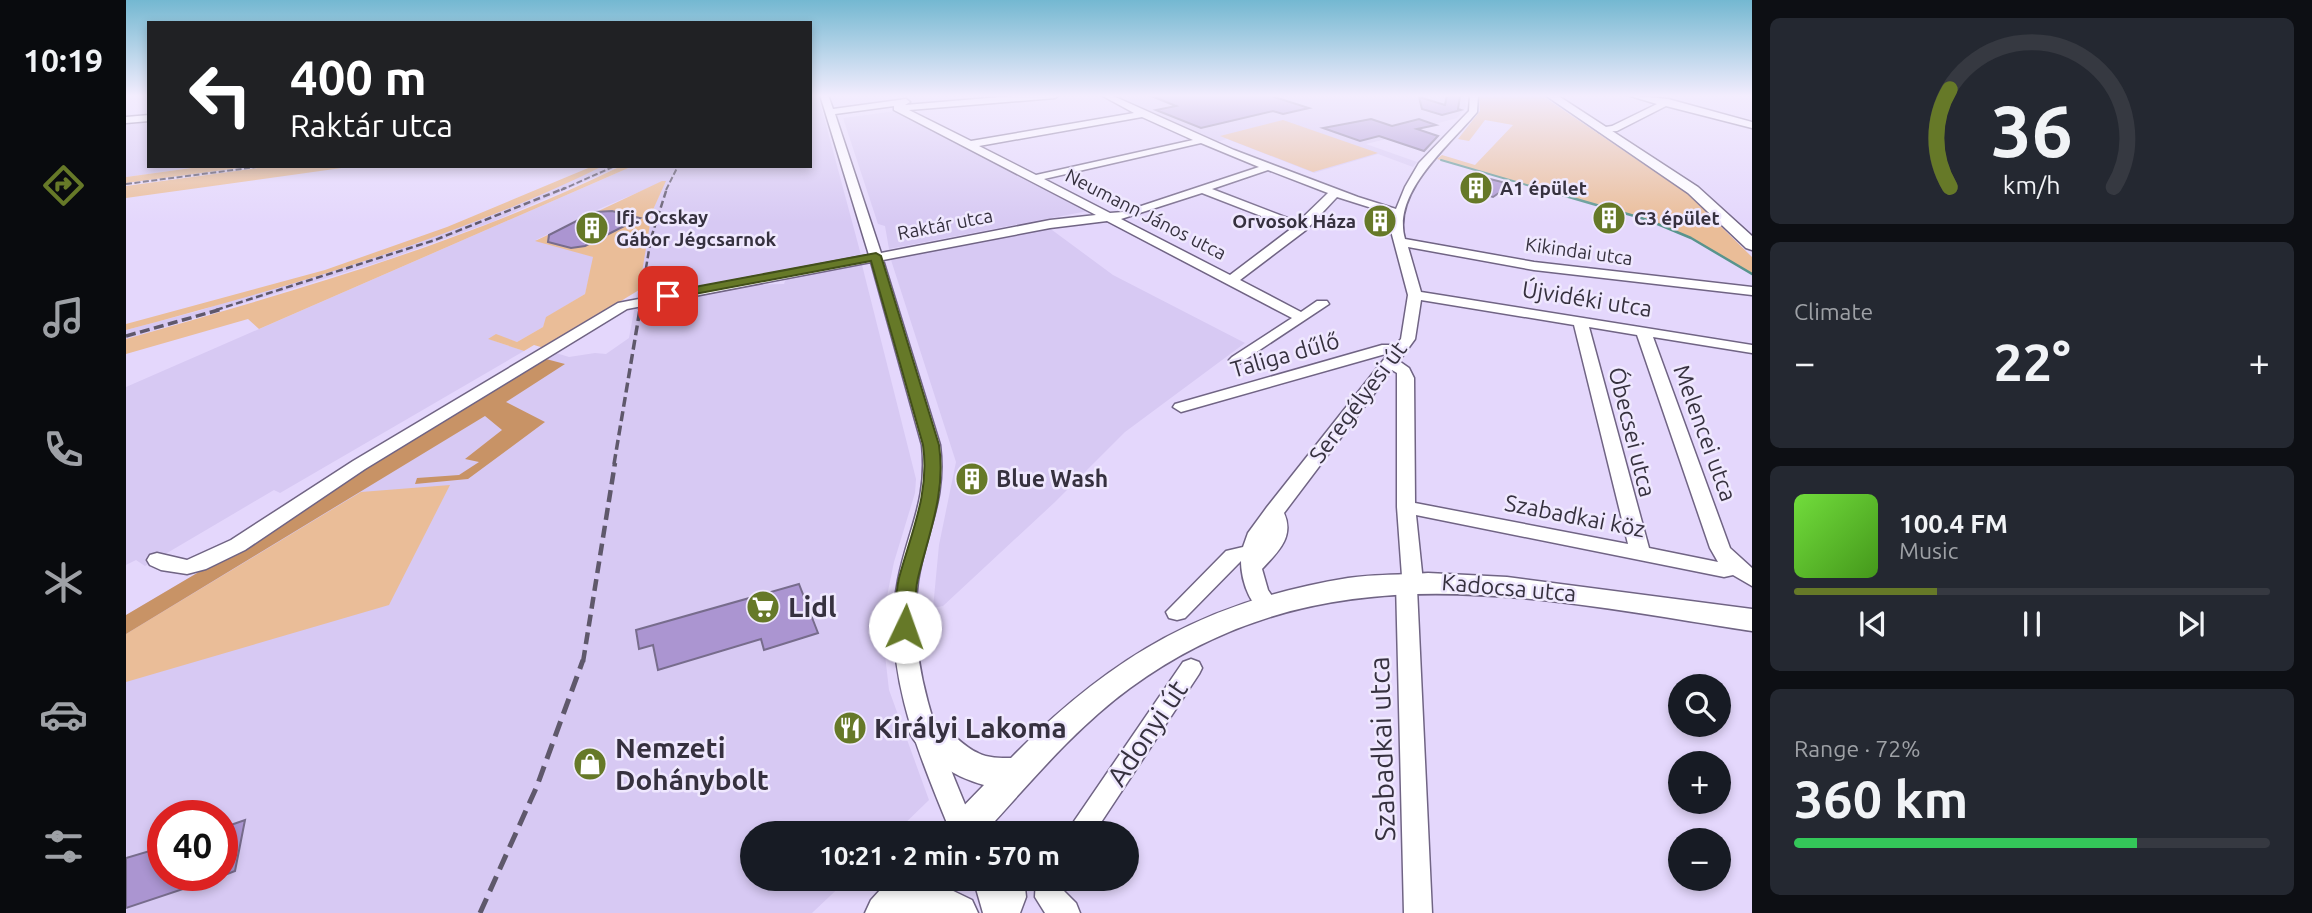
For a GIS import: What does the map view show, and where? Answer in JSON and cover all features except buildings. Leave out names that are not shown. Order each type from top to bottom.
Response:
[{"type":"main road","points":[[1614,138],[1693,190],[1750,239]]},
{"type":"main road","name":"Kadocsa utca","points":[[1267,605],[1342,588],[1438,581],[1545,589],[1752,620]]},
{"type":"main road","points":[[973,821],[1019,772],[1098,696],[1141,665],[1202,631],[1267,605]]},
{"type":"main road","points":[[924,730],[964,764],[990,773],[1019,772]]},
{"type":"main road","points":[[884,913],[905,891]]},
{"type":"main road","points":[[897,913],[928,902],[944,904],[959,913]]},
{"type":"street","points":[[838,138],[931,445],[934,464],[931,500],[909,574],[905,627],[911,678],[924,730],[959,821]]},
{"type":"street","name":"Neumann János utca","points":[[953,138],[1232,279],[1301,317]]},
{"type":"street","points":[[967,145],[1009,138]]},
{"type":"street","points":[[1198,138],[1377,209],[1400,213]]},
{"type":"street","name":"Seregélyesi út","points":[[1250,559],[1277,539],[1280,521],[1274,511],[1396,357],[1412,326],[1415,295],[1397,231],[1400,213],[1410,187],[1423,165],[1449,138]]},
{"type":"street","points":[[1031,179],[1204,140]]},
{"type":"street","name":"Raktár utca","points":[[157,560],[168,565],[187,567],[238,545],[359,465],[623,306],[1050,224],[1111,218],[1268,167]]},
{"type":"street","points":[[1202,189],[1302,228]]},
{"type":"street","points":[[1232,279],[1262,260],[1302,228],[1335,192]]},
{"type":"street","name":"Kikindai utca","points":[[1401,242],[1548,267],[1752,291]]},
{"type":"street","name":"Újvidéki utca","points":[[1415,295],[1752,349]]},
{"type":"street","name":"Taliga dűlő","points":[[1237,360],[1322,304]]},
{"type":"street","name":"Óbecsei utca","points":[[1580,321],[1640,553]]},
{"type":"street","name":"Melencei utca","points":[[1643,331],[1720,548],[1735,566],[1752,579]]},
{"type":"street","name":"Taliga dűlő","points":[[1181,407],[1387,348],[1396,357]]},
{"type":"street","name":"Szabadkai utca","points":[[1396,357],[1406,377],[1406,507],[1418,913]]},
{"type":"street","name":"Szabadkai köz","points":[[1406,507],[1724,570],[1735,566]]},
{"type":"street","points":[[1177,612],[1233,556],[1250,559],[1253,580],[1267,605]]},
{"type":"street","name":"Adonyi út","points":[[1087,821],[1191,668]]},
{"type":"street","points":[[992,891],[997,913]]},
{"type":"street","points":[[1006,913],[1011,891]]},
{"type":"shaded area","points":[[126,138],[147,138],[147,168],[191,168],[126,177]]},
{"type":"shaded area","points":[[812,138],[829,138],[861,255],[674,292],[673,301],[740,285],[784,284],[786,278],[862,265],[916,479],[915,493],[894,562],[886,601],[884,646],[889,690],[929,800],[907,821],[740,821],[740,891],[835,891],[812,913],[126,913],[126,615],[307,508],[345,480],[556,353],[569,357],[606,354],[629,338],[652,212],[665,181],[536,240],[594,257],[585,294],[547,317],[543,327],[517,342],[496,335],[489,339],[524,351],[280,493],[274,490],[145,566],[136,560],[126,565],[126,387],[628,168],[812,168]]},
{"type":"shaded area","points":[[849,138],[947,138],[1088,211],[889,249],[885,226],[878,224]]},
{"type":"shaded area","points":[[1206,138],[1437,138],[1431,144],[1415,140],[1402,144],[1386,139],[1366,144],[1417,162],[1413,167],[1378,154],[1314,173],[1227,139],[1216,142]]},
{"type":"shaded area","points":[[1224,138],[1334,138],[1378,153],[1313,172]]},
{"type":"shaded area","points":[[1501,138],[1604,138],[1688,194],[1752,257],[1752,274],[1691,238],[1648,220],[1437,159],[1442,155],[1475,165]]},
{"type":"shaded area","points":[[191,168],[239,168],[126,183],[126,177]]},
{"type":"shaded area","points":[[257,168],[342,168],[126,198],[126,186]]},
{"type":"shaded area","points":[[588,168],[599,168],[488,217],[369,260],[126,330],[126,324],[325,270],[447,227]]},
{"type":"shaded area","points":[[598,168],[616,168],[492,222],[383,261],[126,339],[126,330],[198,311],[377,255],[519,203]]},
{"type":"shaded area","points":[[617,168],[628,168],[259,329],[248,319],[126,354],[126,339],[378,263],[440,242],[562,194]]},
{"type":"shaded area","points":[[666,181],[652,212],[639,290],[544,348],[534,345],[524,351],[488,339],[496,334],[517,342],[543,327],[546,317],[585,294],[593,257],[535,241]]},
{"type":"shaded area","points":[[1048,227],[1113,275],[1245,343],[1125,432],[1055,502],[943,606],[933,608],[939,545],[956,462],[891,260]]},
{"type":"shaded area","points":[[546,359],[565,364],[506,402],[545,422],[468,479],[415,484],[417,478],[459,475],[479,462],[465,459],[502,430],[485,416],[126,634],[126,615],[307,508],[345,480]]},
{"type":"shaded area","points":[[450,485],[389,605],[126,682],[126,634],[361,492]]},
{"type":"waterway","points":[[1441,160],[1544,190]]},
{"type":"waterway","points":[[1538,188],[1648,220],[1691,238],[1752,274]]},
{"type":"railway","points":[[126,184],[249,168]]},
{"type":"railway","points":[[561,190],[610,168]]},
{"type":"railway","points":[[667,188],[677,168]]},
{"type":"railway","points":[[216,310],[435,240],[565,188]]},
{"type":"railway","points":[[639,310],[651,238],[667,188]]},
{"type":"railway","points":[[126,336],[222,309]]},
{"type":"railway","points":[[614,464],[640,309]]},
{"type":"railway","points":[[583,662],[615,463]]},
{"type":"railway","points":[[480,913],[537,786],[583,660]]},
{"type":"place","name":"A1 épület","points":[[1476,188]]},
{"type":"place","name":"C3 épület","points":[[1609,218]]},
{"type":"place","name":"Orvosok Háza","points":[[1380,221]]},
{"type":"place","name":"Ifj. Ocskay Gábor Jégcsarnok","points":[[592,228]]},
{"type":"place","name":"Blue Wash","points":[[972,479]]},
{"type":"place","name":"Lidl","points":[[763,607]]},
{"type":"place","name":"Királyi Lakoma","points":[[850,728]]},
{"type":"place","name":"Nemzeti Dohánybolt","points":[[590,764]]},
{"type":"route","points":[[668,296],[876,256],[931,445],[934,464],[931,500],[908,582],[905,627]]}]
